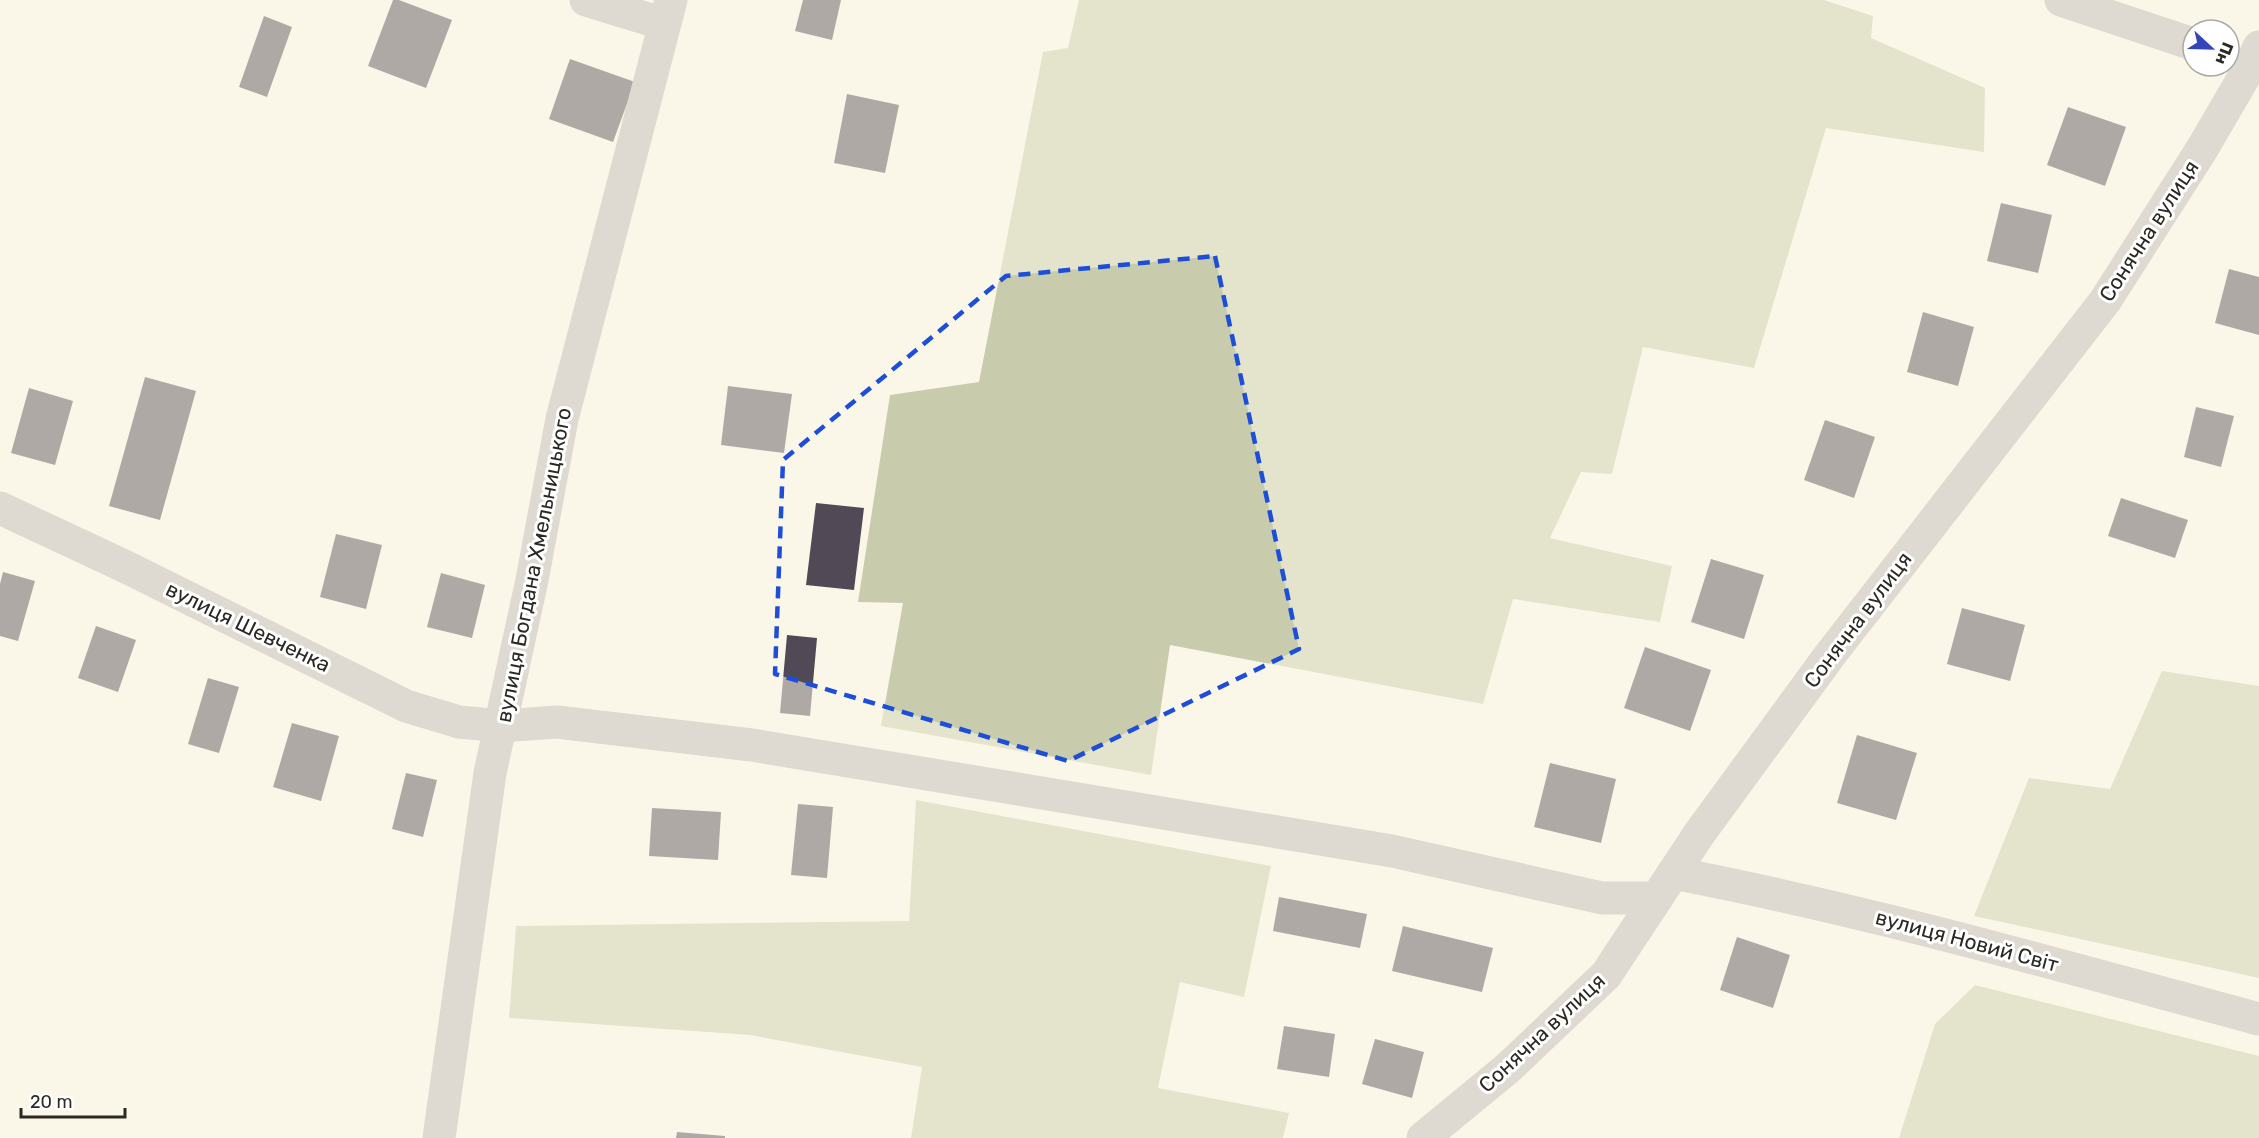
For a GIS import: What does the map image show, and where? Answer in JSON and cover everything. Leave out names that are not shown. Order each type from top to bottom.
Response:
[{"type":"street","points":[[586,0],[668,12]]},
{"type":"street","points":[[2061,0],[2181,41]]},
{"type":"street","name":"вулиця Богдана Хмельницького","points":[[439,1138],[490,773],[532,580],[562,419],[668,12]]},
{"type":"street","name":"Сонячна вулиця","points":[[1423,1138],[1508,1068],[1606,975],[1699,834],[1830,655],[2105,301],[2202,149],[2250,58]]},
{"type":"street","name":"вулиця Шевченка","points":[[0,508],[122,565],[406,706],[459,722],[502,726],[557,722],[752,745],[1392,851],[1602,898],[1665,885]]},
{"type":"street","name":"вулиця Новий Світ","points":[[1665,885],[1754,888],[1943,933],[2259,1019]]},
{"type":"highlighted area","points":[[1215,256],[1299,649],[1068,761],[775,674],[783,460],[1006,276]]},
{"type":"green space","points":[[1079,0],[1824,0],[1873,16],[1871,38],[1985,88],[1984,152],[1826,128],[1754,368],[1643,347],[1612,474],[1581,472],[1550,538],[1672,566],[1660,622],[1513,599],[1483,704],[1170,645],[1151,775],[881,726],[903,603],[858,602],[890,395],[979,382],[1043,52],[1068,48]]},
{"type":"green space","points":[[2162,671],[2259,686],[2259,978],[1974,916],[2029,778],[2110,789]]},
{"type":"green space","points":[[916,800],[1271,866],[1244,997],[1180,982],[1158,1088],[1289,1113],[1283,1138],[911,1138],[922,1067],[750,1035],[509,1018],[516,926],[909,921]]},
{"type":"green space","points":[[1975,985],[2259,1056],[2259,1138],[1899,1138],[1935,1024]]},
{"type":"building","points":[[393,0],[399,0],[452,20],[426,88],[368,66]]},
{"type":"building","points":[[803,0],[841,0],[832,40],[795,31]]},
{"type":"building","points":[[264,16],[292,27],[267,97],[239,87]]},
{"type":"building","points":[[570,59],[635,82],[613,142],[549,119]]},
{"type":"building","points":[[847,94],[899,105],[885,173],[834,163]]},
{"type":"building","points":[[2068,107],[2126,127],[2105,186],[2047,165]]},
{"type":"building","points":[[2001,203],[2052,215],[2038,273],[1987,261]]},
{"type":"building","points":[[2229,269],[2259,277],[2259,335],[2215,323]]},
{"type":"building","points":[[1923,312],[1974,327],[1958,386],[1907,372]]},
{"type":"building","points":[[145,377],[196,391],[160,520],[109,506]]},
{"type":"building","points":[[728,386],[792,394],[784,453],[721,445]]},
{"type":"building","points":[[29,388],[73,401],[55,465],[11,453]]},
{"type":"building","points":[[2196,407],[2234,416],[2221,467],[2184,457]]},
{"type":"building","points":[[1825,420],[1875,437],[1854,498],[1804,480]]},
{"type":"building","points":[[2121,498],[2188,520],[2175,558],[2108,536]]},
{"type":"building","points":[[816,503],[864,508],[854,590],[806,585]]},
{"type":"building","points":[[336,534],[382,545],[366,609],[320,597]]},
{"type":"building","points":[[1711,559],[1764,575],[1744,639],[1691,622]]},
{"type":"building","points":[[3,572],[35,581],[18,641],[0,636],[0,584]]},
{"type":"building","points":[[441,573],[485,585],[472,638],[427,627]]},
{"type":"building","points":[[1962,608],[2025,625],[2010,681],[1947,664]]},
{"type":"building","points":[[96,626],[136,640],[118,692],[78,678]]},
{"type":"building","points":[[787,635],[817,638],[810,716],[780,713]]},
{"type":"building","points":[[1645,647],[1711,670],[1690,731],[1624,708]]},
{"type":"building","points":[[208,678],[239,687],[219,753],[188,744]]},
{"type":"building","points":[[292,723],[339,736],[321,801],[273,787]]},
{"type":"building","points":[[1857,735],[1917,753],[1896,820],[1837,803]]},
{"type":"building","points":[[1550,763],[1616,779],[1601,843],[1534,827]]},
{"type":"building","points":[[406,773],[437,780],[423,837],[392,829]]},
{"type":"building","points":[[798,804],[833,807],[827,878],[791,875]]},
{"type":"building","points":[[652,808],[721,812],[718,860],[649,856]]},
{"type":"building","points":[[1279,897],[1367,914],[1360,948],[1273,931]]},
{"type":"building","points":[[1403,926],[1493,948],[1482,992],[1392,971]]},
{"type":"building","points":[[1737,937],[1790,955],[1773,1008],[1720,990]]},
{"type":"building","points":[[1284,1026],[1335,1034],[1329,1077],[1277,1069]]},
{"type":"building","points":[[1375,1039],[1424,1052],[1412,1098],[1362,1084]]},
{"type":"building","points":[[677,1132],[725,1136],[725,1138],[676,1138]]}]
